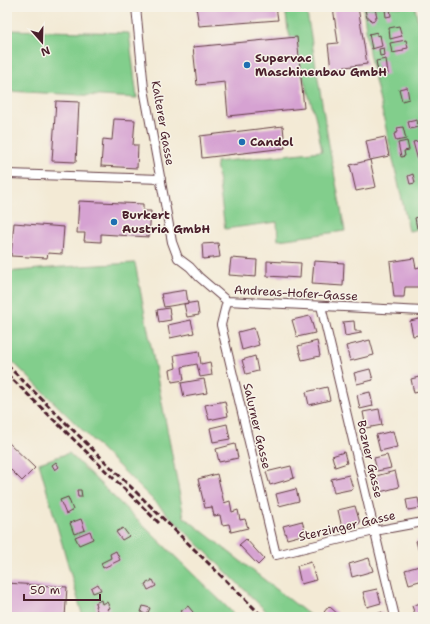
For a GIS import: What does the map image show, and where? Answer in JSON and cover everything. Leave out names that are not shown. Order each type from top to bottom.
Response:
[{"type":"street","name":"Kalterer Gasse","points":[[136,7],[144,89],[172,242]]},
{"type":"street","points":[[8,174],[161,179]]},
{"type":"street","name":"Andreas-Hofer-Gasse","points":[[172,242],[178,258],[190,267],[227,302],[423,310]]},
{"type":"street","name":"Salurner Gasse","points":[[227,302],[221,325],[276,555]]},
{"type":"street","name":"Bozner Gasse","points":[[321,306],[395,617]]},
{"type":"street","name":"Sterzinger Gasse","points":[[276,555],[374,531],[423,522]]},
{"type":"green space","points":[[285,7],[306,7],[345,231],[278,240],[277,222],[225,229],[216,162],[322,151],[315,115],[288,30]]},
{"type":"green space","points":[[363,7],[415,7],[420,31],[423,33],[423,228],[409,231],[369,53]]},
{"type":"green space","points":[[7,30],[129,33],[137,98],[7,91]]},
{"type":"green space","points":[[135,263],[184,517],[312,617],[272,617],[7,356],[7,272]]},
{"type":"green space","points":[[69,453],[237,617],[83,617],[39,463]]},
{"type":"building","points":[[196,7],[276,7],[278,20],[199,26]]},
{"type":"building","points":[[333,7],[358,7],[367,64],[331,69],[328,44],[338,43]]},
{"type":"building","points":[[390,8],[391,16],[386,17],[385,9]]},
{"type":"building","points":[[375,9],[377,17],[375,17],[375,20],[371,21],[370,18],[367,18],[365,10]]},
{"type":"building","points":[[399,26],[402,36],[390,39],[389,28]]},
{"type":"building","points":[[377,32],[377,36],[380,35],[382,46],[372,49],[369,34]]},
{"type":"building","name":"Supervac Maschinenbau GmbH","points":[[297,37],[304,108],[228,116],[225,82],[197,85],[193,47]]},
{"type":"building","points":[[406,40],[408,48],[403,49],[403,51],[392,53],[390,43]]},
{"type":"building","points":[[384,48],[385,55],[380,56],[379,49]]},
{"type":"building","points":[[386,59],[388,74],[379,76],[376,61]]},
{"type":"building","points":[[407,87],[409,99],[402,101],[399,89]]},
{"type":"building","points":[[419,98],[423,98],[423,109],[421,109]]},
{"type":"building","points":[[56,101],[79,102],[76,162],[52,161]]},
{"type":"building","points":[[114,119],[135,120],[133,145],[138,145],[137,168],[101,166],[103,139],[112,140]]},
{"type":"building","points":[[417,120],[418,127],[410,129],[408,122]]},
{"type":"building","name":"Candol","points":[[283,126],[285,148],[202,158],[200,136]]},
{"type":"building","points":[[403,127],[406,139],[396,141],[394,134],[398,132],[397,128]]},
{"type":"building","points":[[385,137],[389,156],[370,160],[366,141]]},
{"type":"building","points":[[423,140],[423,163],[419,164],[413,142]]},
{"type":"building","points":[[407,141],[409,150],[404,151],[405,156],[401,157],[398,143]]},
{"type":"building","points":[[370,160],[376,187],[356,191],[350,165]]},
{"type":"building","points":[[413,174],[415,183],[410,184],[408,176]]},
{"type":"building","name":"Burkert Austria GmbH","points":[[79,201],[143,204],[143,211],[151,211],[149,237],[101,234],[101,242],[84,241],[85,233],[77,233]]},
{"type":"building","points":[[423,215],[423,227],[417,228],[415,218]]},
{"type":"building","points":[[14,223],[64,227],[62,254],[48,253],[47,258],[11,256]]},
{"type":"building","points":[[218,243],[220,257],[203,259],[202,244]]},
{"type":"building","points":[[231,258],[257,260],[256,277],[229,275]]},
{"type":"building","points":[[414,258],[416,268],[423,266],[423,287],[405,287],[404,297],[394,297],[390,262]]},
{"type":"building","points":[[267,261],[301,263],[300,278],[267,276]]},
{"type":"building","points":[[314,261],[344,263],[343,286],[312,284]]},
{"type":"building","points":[[186,290],[188,303],[164,307],[161,294]]},
{"type":"building","points":[[197,302],[199,315],[187,317],[184,304]]},
{"type":"building","points":[[169,308],[171,320],[159,322],[157,310]]},
{"type":"building","points":[[310,316],[315,333],[297,337],[292,320]]},
{"type":"building","points":[[423,318],[423,334],[413,336],[410,321]]},
{"type":"building","points":[[191,320],[194,333],[170,338],[168,325]]},
{"type":"building","points":[[354,321],[355,331],[361,331],[361,333],[345,336],[343,322]]},
{"type":"building","points":[[254,328],[259,345],[242,350],[238,332]]},
{"type":"building","points":[[370,340],[374,355],[350,361],[346,346]]},
{"type":"building","points":[[317,341],[320,356],[302,360],[298,346]]},
{"type":"building","points":[[199,351],[201,364],[210,362],[212,375],[200,377],[197,364],[182,367],[184,380],[172,382],[170,370],[176,368],[174,355]]},
{"type":"building","points":[[255,356],[258,371],[246,374],[242,360]]},
{"type":"building","points":[[370,369],[373,380],[357,384],[354,373]]},
{"type":"building","points":[[423,376],[423,391],[414,393],[411,379]]},
{"type":"building","points":[[204,379],[207,393],[184,397],[181,383]]},
{"type":"building","points":[[327,387],[330,400],[309,405],[306,392]]},
{"type":"building","points":[[370,392],[373,406],[360,409],[357,395]]},
{"type":"building","points":[[225,401],[228,416],[209,420],[205,405]]},
{"type":"building","points":[[379,409],[382,425],[366,428],[363,412]]},
{"type":"building","points":[[227,424],[230,439],[213,442],[210,428]]},
{"type":"building","points":[[393,431],[397,447],[380,451],[376,435]]},
{"type":"building","points":[[7,441],[35,468],[22,481],[7,466]]},
{"type":"building","points":[[235,444],[238,458],[219,462],[216,449]]},
{"type":"building","points":[[344,452],[347,463],[335,467],[332,456]]},
{"type":"building","points":[[387,455],[391,468],[377,471],[374,458]]},
{"type":"building","points":[[56,462],[59,467],[55,470],[52,465]]},
{"type":"building","points":[[291,466],[294,478],[270,485],[266,472]]},
{"type":"building","points":[[395,471],[399,487],[380,492],[376,476]]},
{"type":"building","points":[[217,474],[224,503],[230,501],[232,512],[238,510],[240,520],[245,519],[248,528],[231,532],[229,524],[222,525],[220,515],[214,516],[212,507],[205,508],[198,479]]},
{"type":"building","points":[[349,475],[353,489],[334,493],[331,479]]},
{"type":"building","points":[[296,489],[299,501],[279,506],[276,494]]},
{"type":"building","points":[[77,490],[81,490],[82,497],[78,497]]},
{"type":"building","points":[[68,497],[73,510],[66,514],[60,500]]},
{"type":"building","points":[[418,498],[420,508],[408,510],[406,500]]},
{"type":"building","points":[[355,506],[360,523],[342,528],[338,510]]},
{"type":"building","points":[[81,519],[85,530],[74,534],[70,523]]},
{"type":"building","points":[[302,521],[306,534],[287,539],[283,526]]},
{"type":"building","points":[[123,528],[129,536],[122,540],[116,532]]},
{"type":"building","points":[[90,531],[93,539],[79,545],[75,537]]},
{"type":"building","points":[[246,539],[264,559],[258,565],[239,545]]},
{"type":"building","points":[[423,539],[423,551],[419,552],[416,541]]},
{"type":"building","points":[[116,551],[120,560],[103,568],[101,563],[111,558],[110,554]]},
{"type":"building","points":[[369,558],[373,571],[352,577],[349,564]]},
{"type":"building","points":[[311,562],[316,580],[301,584],[297,566]]},
{"type":"building","points":[[423,565],[423,580],[409,584],[405,570]]},
{"type":"building","points":[[153,580],[156,586],[148,590],[145,584]]},
{"type":"building","points":[[7,583],[67,587],[65,617],[7,617]]},
{"type":"building","points":[[98,584],[101,590],[93,593],[91,588]]},
{"type":"building","points":[[377,589],[381,603],[367,607],[363,592]]},
{"type":"building","points":[[101,600],[102,604],[107,602],[110,608],[107,609],[109,614],[100,617],[95,603]]},
{"type":"building","points":[[423,602],[423,615],[416,617],[412,606]]},
{"type":"building","points":[[143,606],[150,608],[147,615],[141,612]]},
{"type":"building","points":[[188,606],[197,617],[186,617],[181,611]]},
{"type":"building","points":[[329,606],[341,617],[330,617],[324,612]]},
{"type":"building","points":[[382,612],[384,617],[368,617]]},
{"type":"railway","points":[[7,365],[263,617]]},
{"type":"railway","points":[[7,374],[159,523]]},
{"type":"place","name":"Supervac Maschinenbau GmbH","points":[[247,65]]},
{"type":"place","name":"Candol","points":[[242,142]]},
{"type":"place","name":"Burkert Austria GmbH","points":[[114,222]]}]
